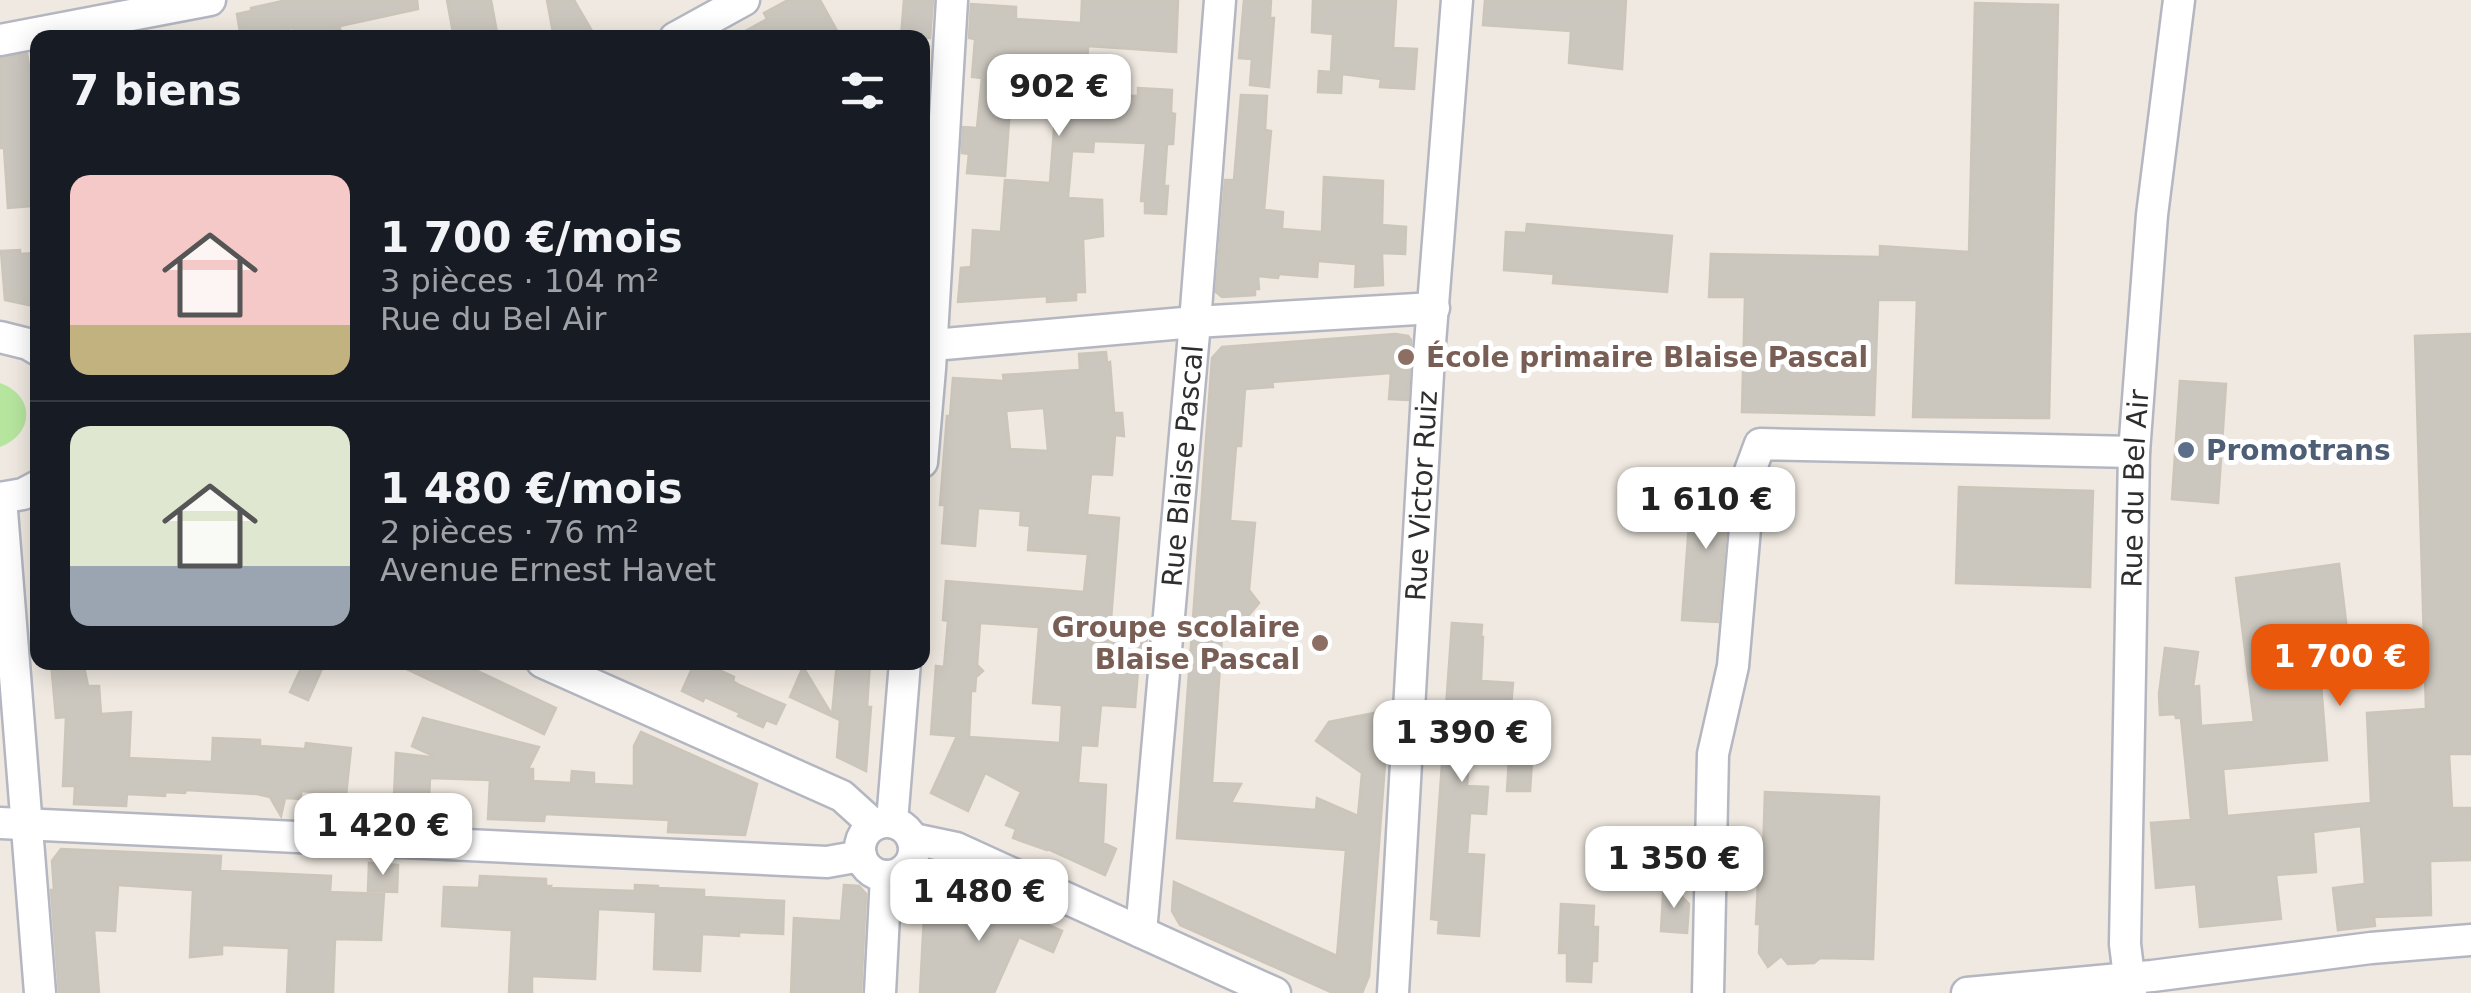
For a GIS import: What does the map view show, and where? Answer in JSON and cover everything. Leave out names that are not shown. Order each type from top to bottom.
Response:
[{"type":"street","points":[[52,30],[210,0]]},
{"type":"street","points":[[690,30],[744,0]]},
{"type":"street","points":[[930,304],[952,0]]},
{"type":"street","name":"Rue Blaise Pascal","points":[[1141,932],[1220,0]]},
{"type":"street","name":"Rue Victor Ruiz","points":[[1394,993],[1428,376],[1457,0]]},
{"type":"street","name":"Rue du Bel Air","points":[[2129,985],[2125,944],[2134,452],[2152,214],[2179,0]]},
{"type":"street","points":[[0,40],[30,34]]},
{"type":"street","points":[[930,346],[1195,322],[1434,308]]},
{"type":"street","points":[[0,337],[30,345]]},
{"type":"street","points":[[1708,993],[1713,754],[1733,666],[1750,470],[1760,444],[2134,452]]},
{"type":"street","points":[[30,490],[1,498],[14,823],[40,993]]},
{"type":"street","points":[[560,670],[842,796],[893,829],[914,848],[909,865],[902,871],[886,876],[870,870],[861,856],[862,839],[893,829],[956,848],[1275,993]]},
{"type":"street","points":[[893,829],[905,670]]},
{"type":"street","points":[[14,823],[828,862],[861,856]]},
{"type":"street","points":[[880,993],[886,876]]},
{"type":"street","points":[[1967,993],[2129,985],[2152,976],[2371,948],[2471,940]]},
{"type":"green space","points":[[0,383],[20,396],[26,415],[20,433],[0,447]]},
{"type":"building","points":[[287,0],[417,0],[418,9],[335,30],[240,30],[237,14]]},
{"type":"building","points":[[447,0],[491,0],[497,30],[453,30]]},
{"type":"building","points":[[547,0],[574,0],[591,30],[553,30]]},
{"type":"building","points":[[788,0],[820,0],[837,30],[747,30],[767,19],[764,13]]},
{"type":"building","points":[[904,0],[933,0],[930,38],[930,30],[902,30]]},
{"type":"building","points":[[1082,0],[1178,0],[1176,52],[1088,46],[1086,84],[1097,85],[1097,95],[1138,96],[1138,88],[1172,90],[1171,113],[1175,114],[1173,144],[1167,144],[1166,214],[1145,213],[1145,201],[1141,201],[1146,143],[1094,141],[1093,152],[1072,151],[1068,198],[1102,200],[1103,236],[1083,239],[1085,292],[1076,292],[1076,300],[1047,302],[1047,296],[958,302],[961,268],[971,267],[973,230],[1001,232],[1005,180],[1050,183],[1056,102],[1051,101],[1052,82],[1012,80],[1005,176],[967,173],[969,154],[962,153],[963,127],[977,128],[982,78],[972,77],[975,39],[969,38],[971,4],[1016,7],[1016,19],[1081,23]]},
{"type":"building","points":[[1244,0],[1271,0],[1270,18],[1274,18],[1269,87],[1250,85],[1252,59],[1239,58]]},
{"type":"building","points":[[1313,0],[1396,0],[1393,48],[1417,49],[1414,89],[1380,87],[1381,79],[1342,74],[1341,93],[1318,92],[1319,71],[1331,72],[1333,34],[1312,32]]},
{"type":"building","points":[[1485,0],[1626,0],[1622,69],[1569,63],[1571,31],[1483,25]]},
{"type":"building","points":[[1975,3],[2058,5],[2049,418],[1913,417],[1917,300],[1878,300],[1874,415],[1742,412],[1745,297],[1709,297],[1711,254],[1880,257],[1880,246],[1969,252]]},
{"type":"building","points":[[27,54],[30,66],[30,206],[8,208],[4,148],[0,148],[0,58]]},
{"type":"building","points":[[1241,95],[1267,96],[1265,130],[1271,131],[1264,210],[1283,212],[1282,229],[1322,232],[1324,177],[1383,181],[1382,225],[1406,227],[1405,254],[1382,253],[1383,285],[1355,287],[1356,264],[1318,261],[1317,277],[1258,276],[1259,289],[1255,289],[1255,295],[1222,297],[1216,292],[1225,180],[1234,180]]},
{"type":"building","points":[[1527,224],[1672,236],[1667,292],[1553,283],[1554,274],[1504,270],[1506,232],[1526,233]]},
{"type":"building","points":[[1,251],[30,253],[30,305],[5,300]]},
{"type":"building","points":[[1395,334],[1411,340],[1408,400],[1389,399],[1391,373],[1272,382],[1273,387],[1245,389],[1241,446],[1236,446],[1230,521],[1255,523],[1249,590],[1259,603],[1243,622],[1223,621],[1212,783],[1241,784],[1231,803],[1316,810],[1317,798],[1358,816],[1362,773],[1316,741],[1329,722],[1389,710],[1369,976],[1362,993],[1333,993],[1180,925],[1172,911],[1174,882],[1337,956],[1346,850],[1177,838],[1212,358],[1222,347]]},
{"type":"building","points":[[2471,334],[2471,754],[2449,754],[2452,808],[2471,808],[2471,860],[2430,861],[2431,915],[2374,917],[2375,926],[2338,930],[2333,888],[2365,884],[2361,826],[2313,832],[2316,872],[2276,875],[2281,919],[2200,927],[2196,884],[2156,888],[2151,823],[2191,820],[2181,718],[2175,714],[2160,715],[2165,648],[2198,652],[2193,687],[2199,686],[2201,726],[2254,722],[2236,578],[2339,564],[2353,679],[2321,684],[2327,760],[2223,769],[2227,816],[2371,803],[2367,713],[2426,709],[2415,336]]},
{"type":"building","points":[[1106,352],[1114,413],[1122,413],[1124,436],[1115,435],[1112,475],[1091,474],[1087,515],[1119,518],[1110,632],[1147,635],[1144,670],[1138,670],[1135,707],[1101,705],[1097,746],[1081,745],[1078,783],[1106,785],[1103,843],[1116,849],[1105,875],[1013,838],[1016,829],[1006,825],[1021,792],[985,773],[968,811],[931,793],[957,736],[931,734],[936,666],[944,667],[946,581],[1084,592],[1088,554],[1028,550],[1030,526],[1020,525],[1021,511],[978,508],[975,546],[942,543],[945,505],[940,505],[953,378],[1004,381],[1003,375],[1080,370],[1079,354]],"holes":[[[1044,408],[1048,451],[1010,449],[1006,411]],[[980,623],[1039,627],[1033,703],[1062,705],[1060,743],[969,737],[971,691],[975,691],[976,677],[983,671],[977,665]]]},
{"type":"building","points":[[2180,381],[2226,384],[2218,503],[2172,499]]},
{"type":"building","points":[[1692,482],[1730,485],[1718,622],[1682,620]]},
{"type":"building","points":[[1959,487],[2093,491],[2090,587],[1956,583]]},
{"type":"building","points":[[1452,623],[1482,625],[1481,681],[1513,683],[1511,706],[1489,705],[1487,733],[1471,732],[1467,786],[1488,787],[1486,814],[1470,813],[1467,854],[1484,855],[1479,936],[1438,933],[1439,920],[1431,919]]},
{"type":"building","points":[[52,670],[85,670],[88,686],[99,686],[101,714],[131,712],[129,758],[212,762],[213,738],[260,740],[260,746],[305,749],[306,743],[351,748],[346,795],[301,791],[301,799],[285,798],[281,816],[270,797],[257,794],[186,790],[165,792],[165,796],[127,794],[126,806],[74,804],[75,786],[63,786],[66,717],[56,718]]},
{"type":"building","points":[[300,670],[321,670],[308,700],[290,692]]},
{"type":"building","points":[[409,670],[475,670],[556,708],[544,734]]},
{"type":"building","points":[[691,670],[719,670],[734,677],[739,685],[785,705],[776,724],[766,720],[763,727],[705,697],[703,701],[682,691]]},
{"type":"building","points":[[802,670],[832,715],[836,670],[869,670],[866,771],[837,757],[840,720],[790,697]]},
{"type":"building","points":[[423,718],[539,747],[528,769],[533,769],[533,781],[571,783],[572,771],[594,773],[594,784],[634,786],[634,746],[641,732],[757,784],[745,835],[668,832],[669,820],[545,814],[544,821],[488,819],[490,780],[430,778],[429,798],[394,797],[396,753],[438,758],[412,746]]},
{"type":"building","points":[[1509,759],[1532,761],[1530,791],[1507,791]]},
{"type":"building","points":[[1765,792],[1879,797],[1873,959],[1820,958],[1814,963],[1788,964],[1781,956],[1768,967],[1759,953],[1760,924],[1756,924],[1758,883],[1762,883]]},
{"type":"building","points":[[61,849],[221,856],[220,871],[331,876],[330,892],[384,894],[381,940],[335,939],[333,993],[287,993],[289,948],[222,945],[222,954],[190,957],[193,890],[118,885],[115,931],[94,930],[99,993],[59,993],[51,890],[52,861]]},
{"type":"building","points":[[369,863],[398,865],[397,892],[368,891]]},
{"type":"building","points":[[480,876],[546,879],[550,888],[635,891],[635,885],[658,886],[704,890],[704,897],[784,901],[783,934],[702,934],[700,971],[654,969],[656,912],[598,909],[595,979],[532,976],[532,993],[509,993],[512,930],[442,926],[444,887],[479,888]]},
{"type":"building","points":[[1664,878],[1689,904],[1687,933],[1661,931]]},
{"type":"building","points":[[844,885],[859,886],[866,894],[861,993],[791,993],[794,918],[841,921]]},
{"type":"building","points":[[975,895],[1008,897],[1050,916],[1046,924],[1062,931],[1053,952],[1019,937],[994,993],[920,993],[924,916],[966,918],[967,899],[975,899]]},
{"type":"building","points":[[1561,904],[1594,906],[1597,961],[1592,961],[1591,982],[1567,981],[1567,953],[1559,953]]},
{"type":"place","name":"École primaire Blaise Pascal","points":[[1406,357]]},
{"type":"place","name":"Promotrans","points":[[2186,450]]},
{"type":"place","name":"Groupe scolaire Blaise Pascal","points":[[1320,643]]}]
